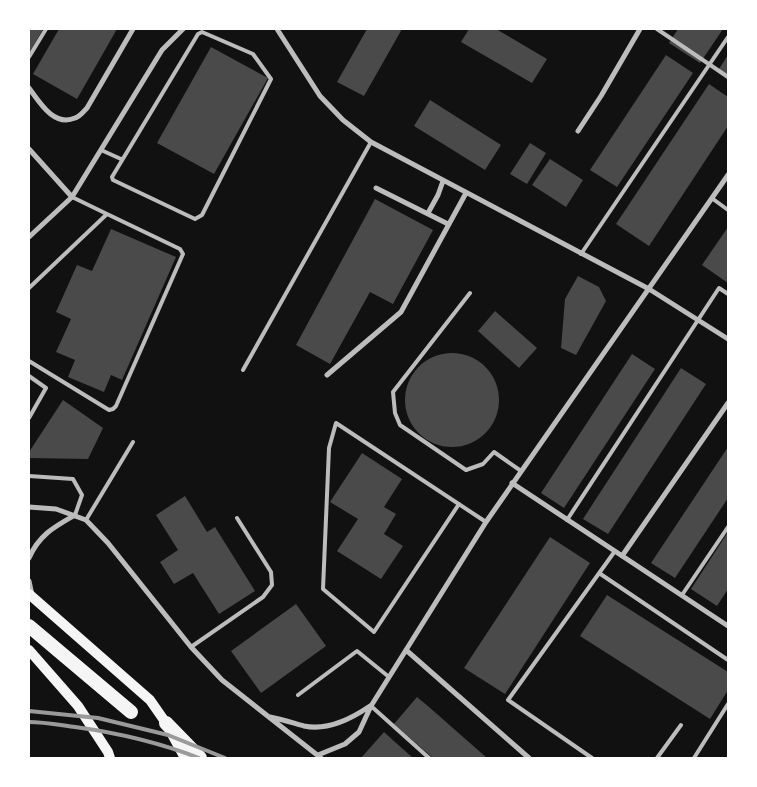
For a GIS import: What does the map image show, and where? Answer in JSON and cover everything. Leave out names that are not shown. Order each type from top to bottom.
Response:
[{"type":"highway","points":[[29,626],[131,712]]},
{"type":"highway","points":[[166,723],[200,758]]},
{"type":"main road","points":[[31,596],[150,700],[166,723],[185,758]]},
{"type":"main road","points":[[29,650],[78,706],[110,758]]},
{"type":"street","points":[[29,88],[49,114],[63,120],[76,118],[87,108],[133,29]]},
{"type":"street","points":[[29,237],[72,197],[162,50],[183,29]]},
{"type":"street","points":[[277,29],[320,96],[343,120],[371,142],[649,289],[728,339]]},
{"type":"street","points":[[578,131],[640,29]]},
{"type":"street","points":[[29,149],[72,197]]},
{"type":"street","points":[[29,507],[56,509],[86,520],[108,543],[191,647],[222,680],[320,757],[345,744],[359,732],[371,706],[486,522],[728,176]]},
{"type":"street","points":[[428,214],[438,195],[442,181]]},
{"type":"street","points":[[376,188],[448,224]]},
{"type":"street","points":[[327,375],[401,312],[466,193]]},
{"type":"street","points":[[622,556],[728,402]]},
{"type":"street","points":[[512,484],[728,626]]},
{"type":"street","points":[[29,558],[34,547],[42,537],[75,515]]},
{"type":"street","points":[[29,581],[31,596]]},
{"type":"street","points":[[406,650],[529,758]]},
{"type":"street","points":[[268,717],[307,726],[331,725],[352,718],[371,706]]},
{"type":"lane","points":[[29,57],[46,29]]},
{"type":"lane","points":[[657,29],[728,77]]},
{"type":"lane","points":[[202,32],[253,54],[270,77],[270,82],[199,218],[194,219],[113,180],[112,174],[121,159],[198,34],[202,32]]},
{"type":"lane","points":[[581,254],[728,37]]},
{"type":"lane","points":[[243,370],[371,142]]},
{"type":"lane","points":[[101,150],[121,159]]},
{"type":"lane","points":[[29,361],[109,410],[113,409],[183,254],[180,249],[72,197]]},
{"type":"lane","points":[[712,199],[728,210]]},
{"type":"lane","points":[[29,288],[107,214]]},
{"type":"lane","points":[[567,520],[719,288],[728,294]]},
{"type":"lane","points":[[470,293],[393,392],[395,413],[400,425],[466,470],[484,464],[494,452],[521,471]]},
{"type":"lane","points":[[29,376],[46,388],[29,418]]},
{"type":"lane","points":[[459,504],[374,632],[323,589],[329,448],[336,423],[459,504],[486,522]]},
{"type":"lane","points":[[86,520],[133,442]]},
{"type":"lane","points":[[29,476],[73,479],[82,496],[75,515]]},
{"type":"lane","points":[[191,647],[263,597],[272,585],[271,572],[237,518]]},
{"type":"lane","points":[[682,595],[728,527]]},
{"type":"lane","points":[[592,758],[508,700],[615,551]]},
{"type":"lane","points":[[599,573],[728,660]]},
{"type":"lane","points":[[298,695],[357,651],[389,677]]},
{"type":"lane","points":[[694,758],[728,704]]},
{"type":"lane","points":[[371,706],[429,758]]},
{"type":"lane","points":[[657,758],[681,725]]},
{"type":"building","points":[[29,29],[43,29],[29,53]]},
{"type":"building","points":[[59,29],[117,29],[77,99],[33,74]]},
{"type":"building","points":[[367,29],[402,29],[364,96],[337,82]]},
{"type":"building","points":[[469,29],[496,29],[547,59],[532,83],[461,42]]},
{"type":"building","points":[[678,29],[723,29],[700,63],[669,43]]},
{"type":"building","points":[[211,47],[268,78],[214,174],[157,143]]},
{"type":"building","points":[[666,55],[693,73],[617,187],[590,170]]},
{"type":"building","points":[[728,55],[728,80],[717,72]]},
{"type":"building","points":[[709,84],[728,97],[728,126],[649,246],[616,224]]},
{"type":"building","points":[[430,100],[501,145],[485,170],[414,126]]},
{"type":"building","points":[[530,143],[546,153],[527,184],[510,174]]},
{"type":"building","points":[[550,159],[583,180],[566,207],[532,185]]},
{"type":"building","points":[[375,199],[433,230],[393,304],[370,292],[330,364],[296,345]]},
{"type":"building","points":[[728,227],[728,283],[702,265]]},
{"type":"building","points":[[111,229],[176,257],[122,380],[111,375],[104,392],[68,377],[75,360],[56,352],[71,319],[56,312],[77,265],[92,271]]},
{"type":"building","points":[[578,276],[599,287],[606,301],[576,355],[561,348],[565,299]]},
{"type":"building","points":[[495,311],[537,348],[519,368],[478,331]]},
{"type":"building","points":[[452,353],[470,357],[485,367],[495,382],[499,400],[495,418],[485,433],[470,443],[452,447],[434,443],[419,433],[409,418],[405,400],[409,382],[419,367],[434,357]]},
{"type":"building","points":[[632,354],[655,369],[564,508],[541,493]]},
{"type":"building","points":[[681,368],[706,384],[608,534],[583,519]]},
{"type":"building","points":[[63,400],[103,428],[88,459],[29,458],[29,452]]},
{"type":"building","points":[[728,447],[728,498],[675,578],[651,563]]},
{"type":"building","points":[[362,453],[402,479],[384,507],[396,514],[384,534],[403,546],[381,579],[337,551],[358,519],[330,502]]},
{"type":"building","points":[[185,496],[207,532],[215,527],[255,591],[219,614],[193,573],[174,584],[160,562],[178,550],[156,515]]},
{"type":"building","points":[[728,532],[728,589],[717,606],[691,589]]},
{"type":"building","points":[[550,537],[590,563],[505,694],[464,668]]},
{"type":"building","points":[[607,595],[728,672],[728,690],[710,719],[580,636]]},
{"type":"building","points":[[296,604],[326,646],[261,693],[231,651]]},
{"type":"building","points":[[417,697],[487,758],[433,758],[394,724]]},
{"type":"building","points":[[384,732],[395,742],[413,758],[361,758]]},
{"type":"railway","points":[[29,711],[98,718],[168,735],[225,758]]},
{"type":"railway","points":[[29,722],[91,729],[123,735],[169,747],[199,758]]}]
